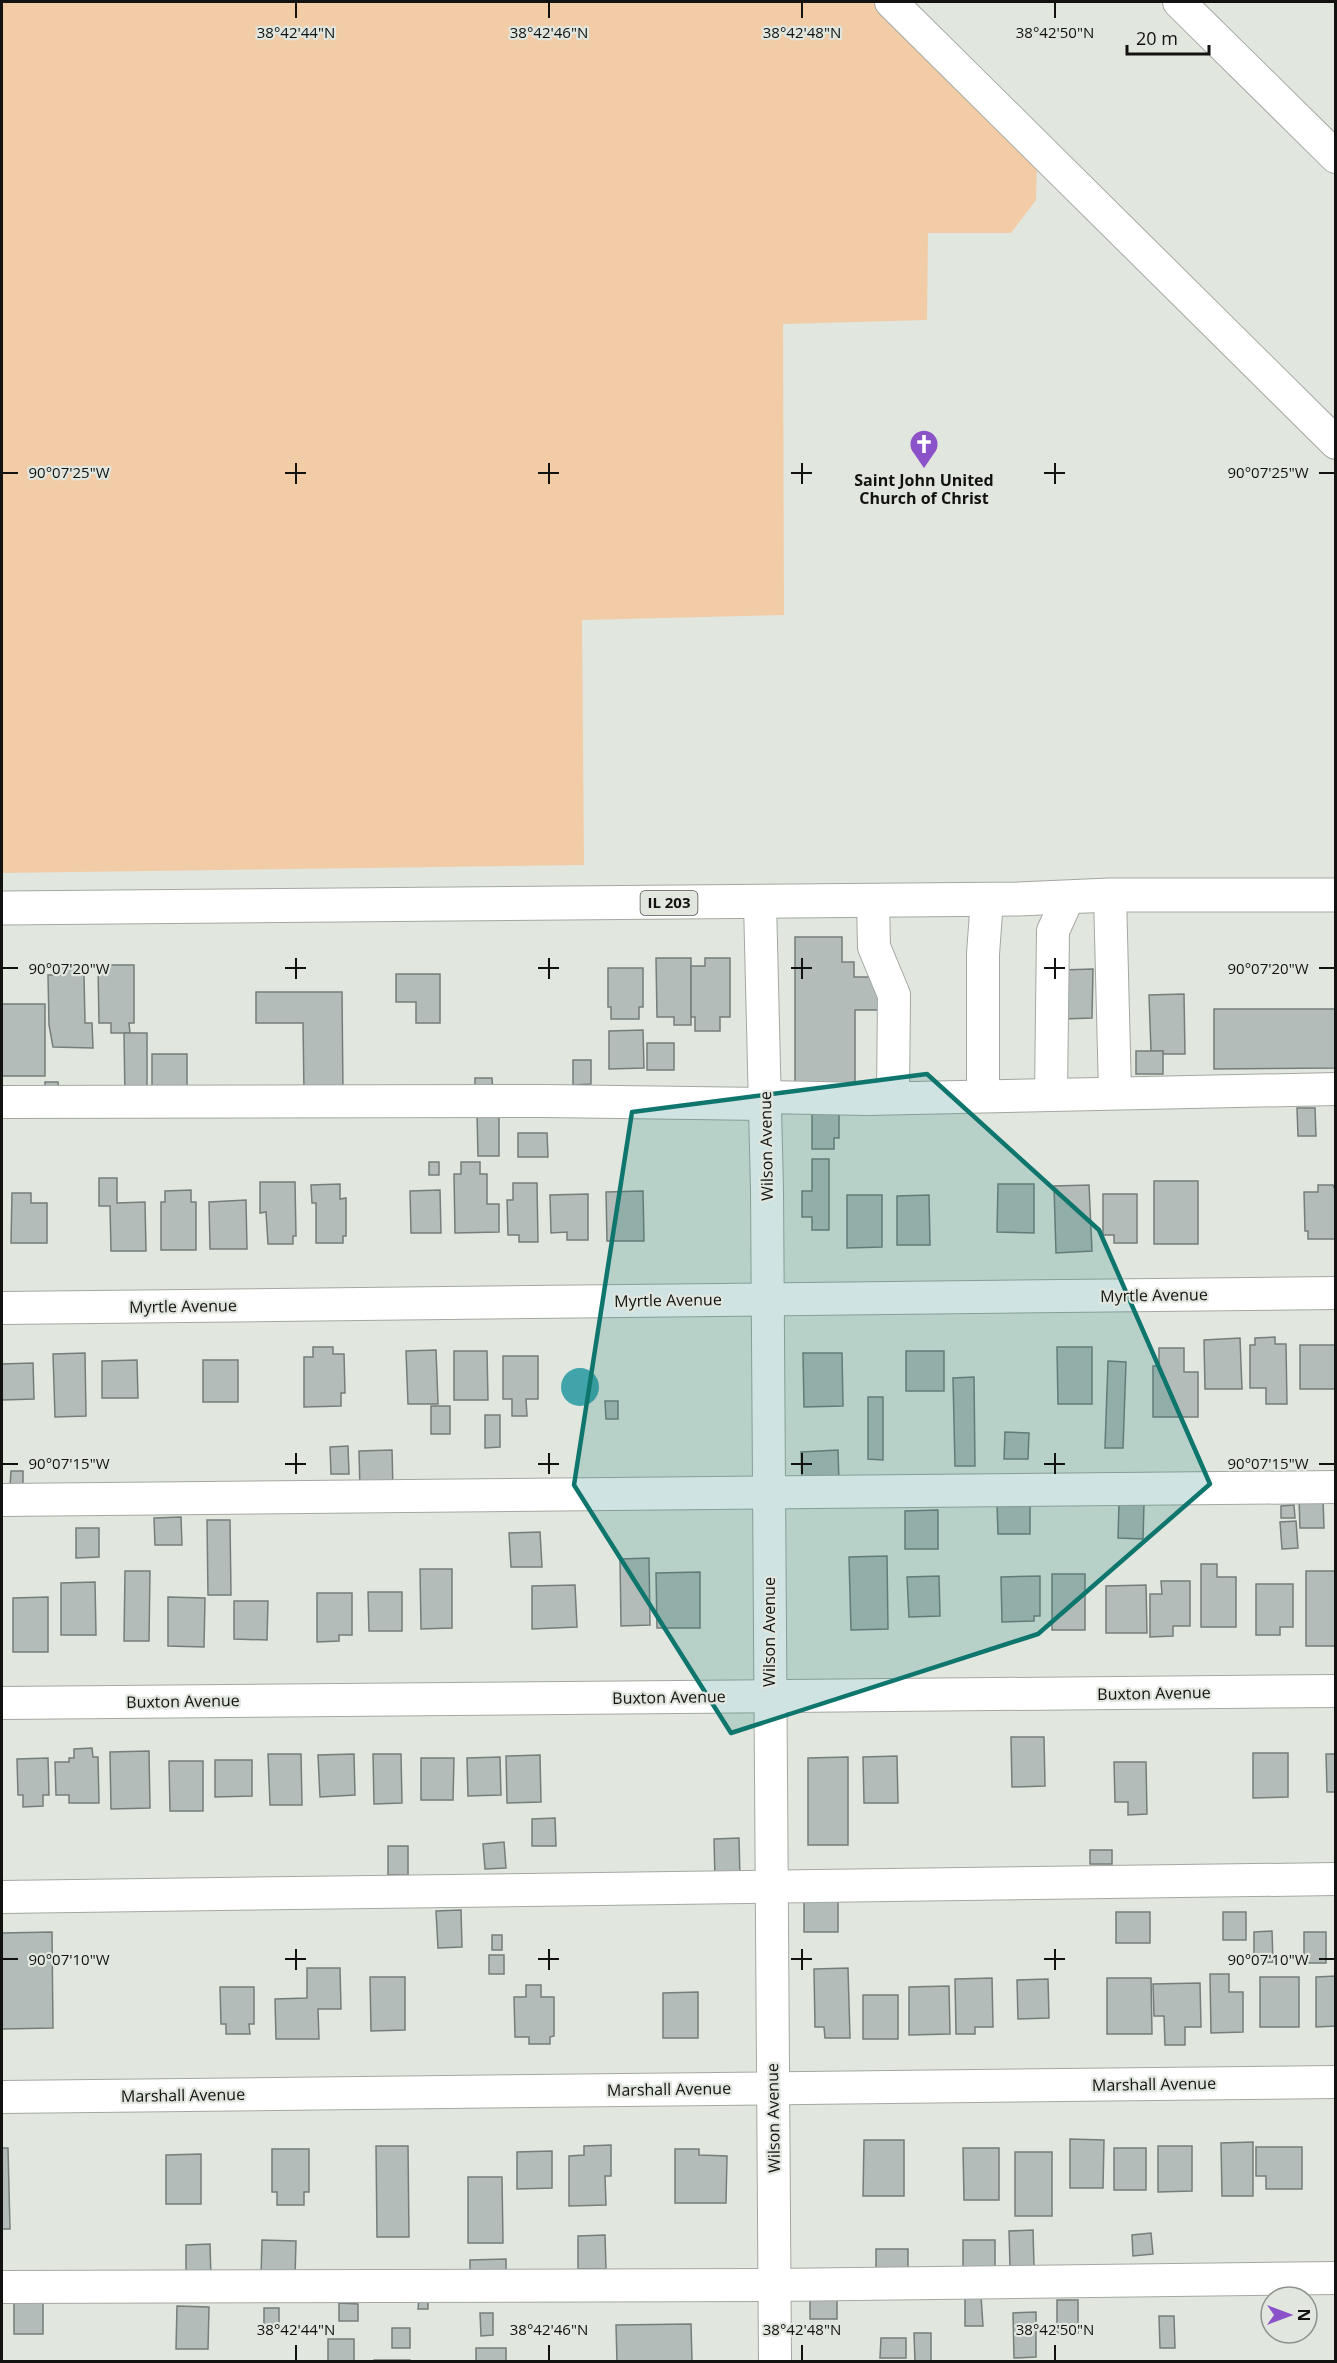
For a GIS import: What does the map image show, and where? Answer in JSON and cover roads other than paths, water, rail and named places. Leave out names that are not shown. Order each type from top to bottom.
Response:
[{"type":"main road","name":"IL 203","points":[[2,908],[760,902],[1068,898],[1110,895],[1335,895]]},
{"type":"street","points":[[891,2],[1335,443]]},
{"type":"street","points":[[1179,2],[1335,157]]},
{"type":"street","points":[[1110,895],[1115,1093]]},
{"type":"street","points":[[1051,1094],[1053,931],[1068,898]]},
{"type":"street","points":[[983,1096],[983,954],[987,899]]},
{"type":"street","points":[[873,900],[874,947],[894,995],[893,1097]]},
{"type":"street","name":"Wilson Avenue","points":[[760,902],[768,1299],[775,2361]]},
{"type":"street","points":[[2,1102],[765,1100],[1335,1089]]},
{"type":"street","name":"Myrtle Avenue","points":[[2,1308],[1335,1293]]},
{"type":"street","points":[[2,1500],[1335,1487]]},
{"type":"street","name":"Buxton Avenue","points":[[2,1703],[1335,1691]]},
{"type":"street","points":[[2,1897],[1335,1879]]},
{"type":"street","name":"Marshall Avenue","points":[[2,2097],[1335,2082]]},
{"type":"street","points":[[2,2287],[774,2285],[1335,2278]]},
{"type":"water","points":[[580,1368],[594,1373],[599,1387],[594,1401],[580,1406],[566,1401],[561,1387],[566,1373]]},
{"type":"place","name":"Saint John United Church of Christ","points":[[924,470]]}]
